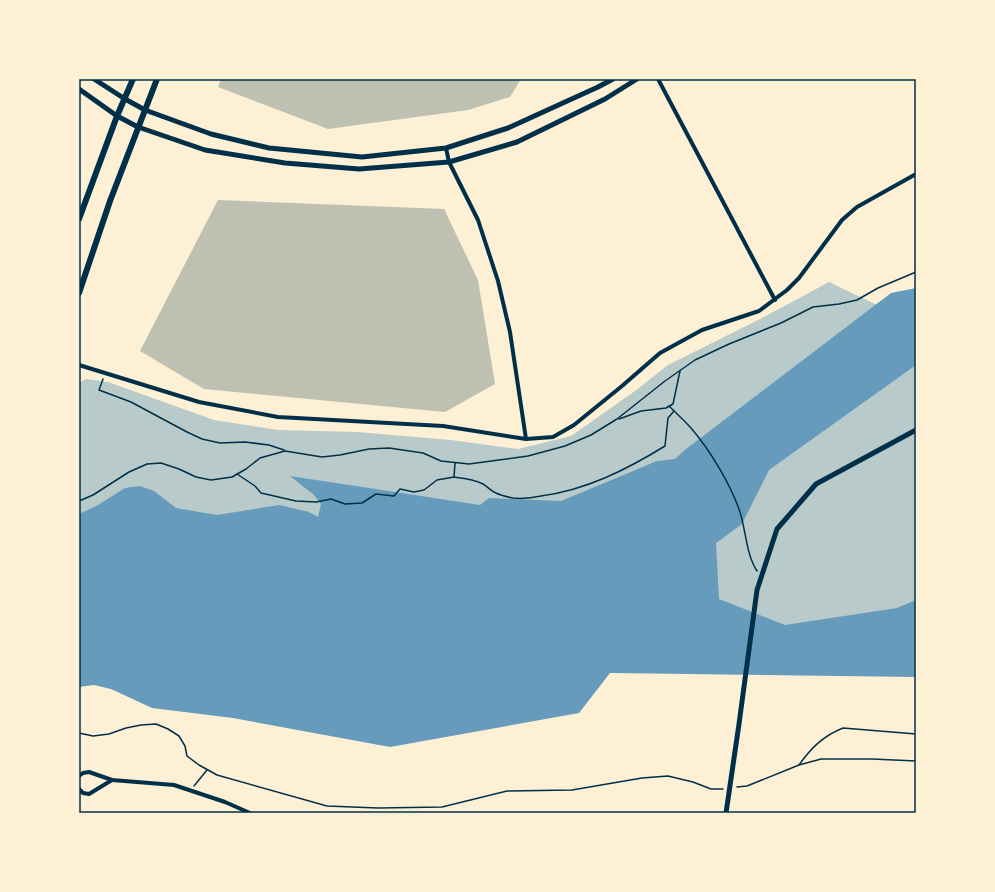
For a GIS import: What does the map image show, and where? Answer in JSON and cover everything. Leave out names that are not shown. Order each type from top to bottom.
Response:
[{"type":"main road","points":[[79,219],[117,116],[133,79]]},
{"type":"main road","points":[[79,293],[110,201],[157,79]]},
{"type":"street","points":[[94,79],[124,99],[145,110],[211,134],[268,148],[362,157],[446,148],[508,128],[613,79]]},
{"type":"street","points":[[79,88],[117,116],[138,127],[205,150],[285,163],[359,169],[449,162],[517,142],[604,99],[637,79]]},
{"type":"street","points":[[658,79],[774,300]]},
{"type":"street","points":[[446,148],[449,162],[478,220],[498,281],[510,332],[526,439]]},
{"type":"street","points":[[79,365],[199,402],[278,417],[443,426],[526,439],[553,437],[580,420],[660,353],[702,330],[760,311],[788,290],[799,278],[842,220],[857,207],[916,174]]},
{"type":"street","points":[[726,813],[757,590],[777,529],[816,484],[916,430]]},
{"type":"street","points":[[79,776],[83,772],[89,772],[112,780],[174,784],[225,802],[250,813]]},
{"type":"street","points":[[79,789],[83,793],[89,794],[112,780]]},
{"type":"path","points":[[104,373],[99,390],[131,402],[202,439],[220,443],[245,442],[269,445],[285,450],[322,457],[369,449],[389,448],[423,452],[442,461],[469,464],[528,456],[565,446],[591,435],[617,419],[695,360],[781,323],[813,307],[857,300],[878,288],[916,272]]},
{"type":"path","points":[[617,419],[642,411],[666,408],[673,404],[680,371]]},
{"type":"path","points":[[669,406],[691,428],[712,457],[730,487],[740,512],[756,570],[762,576]]},
{"type":"path","points":[[237,474],[255,486],[261,493],[296,501],[316,502],[330,499],[345,504],[362,503],[376,494],[394,496],[400,490],[414,492],[424,490],[437,480],[454,477],[468,479],[482,484],[496,493],[514,498],[533,498],[562,493],[588,485],[621,471],[665,446],[668,418],[674,411]]},
{"type":"path","points":[[79,501],[93,495],[129,472],[146,464],[161,463],[196,477],[211,480],[232,477],[246,469],[260,458],[285,450]]},
{"type":"path","points":[[454,477],[455,463]]},
{"type":"path","points":[[79,733],[93,736],[109,734],[141,725],[156,724],[179,736],[185,746],[187,756],[198,765],[217,775],[327,806],[378,808],[442,806],[507,791],[572,790],[642,778],[668,776],[693,782],[711,789],[729,788],[747,786],[799,765],[821,759],[837,758],[916,761]]},
{"type":"path","points":[[799,765],[810,750],[823,738],[832,732],[843,728],[916,734]]},
{"type":"path","points":[[190,790],[208,770]]},
{"type":"shaded area","points":[[829,282],[898,315],[682,492],[469,538],[79,528],[79,383],[86,379],[108,382],[214,420],[278,430],[358,432],[451,440],[518,449],[571,436],[635,391],[668,365],[764,317]]},
{"type":"shaded area","points":[[916,331],[916,618],[706,646],[683,505]]},
{"type":"water","points":[[916,288],[916,365],[769,470],[742,524],[716,543],[719,599],[785,625],[897,608],[916,600],[916,677],[610,673],[579,713],[390,747],[233,718],[152,708],[111,689],[94,685],[79,687],[79,514],[98,505],[125,488],[140,486],[154,491],[176,508],[217,515],[279,505],[309,512],[318,517],[321,504],[314,495],[290,476],[480,505],[489,498],[561,501],[657,461],[675,459],[686,449],[891,293]]},
{"type":"building","points":[[221,79],[521,79],[510,97],[468,110],[328,129],[218,87]]},
{"type":"building","points":[[218,200],[444,209],[478,280],[495,384],[445,412],[204,389],[140,351]]}]
